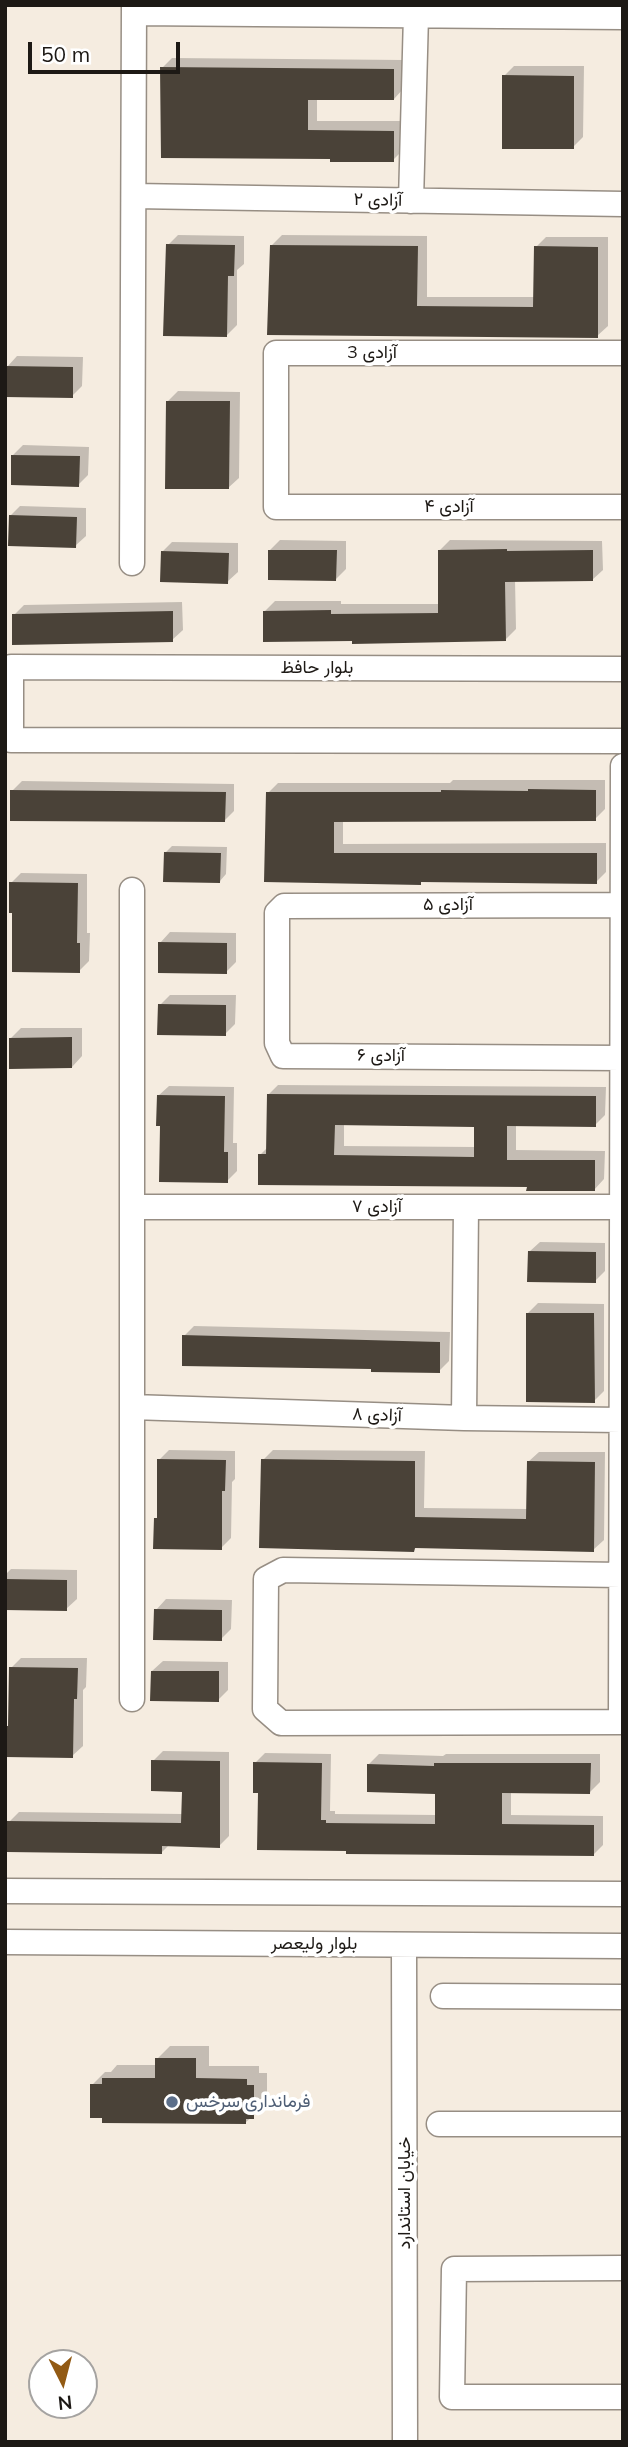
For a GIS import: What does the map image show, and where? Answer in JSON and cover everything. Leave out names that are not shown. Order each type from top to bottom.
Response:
[{"type":"street","points":[[132,563],[134,9],[416,16],[623,17]]},
{"type":"street","points":[[411,201],[416,16]]},
{"type":"street","name":"آزادی ۲","points":[[134,196],[623,204]]},
{"type":"street","name":"آزادی 3","points":[[275,507],[276,353],[623,353]]},
{"type":"street","name":"آزادی ۴","points":[[275,507],[623,507]]},
{"type":"street","name":"بلوار حافظ","points":[[623,669],[11,667],[11,740],[623,741]]},
{"type":"street","points":[[621,1575],[283,1570],[266,1579],[265,1710],[281,1723],[621,1722],[623,766]]},
{"type":"street","points":[[132,890],[132,1699]]},
{"type":"street","name":"آزادی ۵","points":[[277,914],[284,906],[622,905]]},
{"type":"street","name":"آزادی ۶","points":[[277,914],[277,1043],[283,1056],[622,1058]]},
{"type":"street","name":"آزادی ۷","points":[[132,1207],[622,1207]]},
{"type":"street","points":[[464,1418],[467,1207]]},
{"type":"street","name":"آزادی ۸","points":[[132,1407],[464,1418],[621,1420]]},
{"type":"street","points":[[5,1891],[623,1894]]},
{"type":"street","name":"بلوار ولیعصر","points":[[5,1942],[623,1946]]},
{"type":"street","name":"خیابان استاندارد","points":[[404,1945],[405,2442]]},
{"type":"street","points":[[443,1996],[623,1997]]},
{"type":"street","points":[[439,2124],[623,2124]]},
{"type":"street","points":[[623,2269],[454,2269],[452,2397],[623,2397]]},
{"type":"building","points":[[160,67],[394,69],[394,100],[308,100],[308,130],[394,131],[394,162],[161,158]]},
{"type":"building","points":[[502,75],[574,76],[574,149],[502,149]]},
{"type":"building","points":[[166,244],[235,245],[234,276],[228,276],[227,337],[163,336]]},
{"type":"building","points":[[270,245],[418,246],[417,306],[533,307],[534,246],[598,247],[598,338],[267,335]]},
{"type":"building","points":[[5,366],[73,367],[73,398],[5,397]]},
{"type":"building","points":[[166,401],[230,401],[229,489],[165,489]]},
{"type":"building","points":[[11,455],[80,456],[79,487],[11,485]]},
{"type":"building","points":[[9,515],[77,517],[76,548],[8,546]]},
{"type":"building","points":[[268,550],[337,550],[336,581],[268,580]]},
{"type":"building","points":[[438,550],[593,550],[593,581],[505,582],[506,641],[352,644],[352,641],[263,642],[263,611],[331,610],[331,614],[438,613]]},
{"type":"building","points":[[161,551],[229,553],[228,584],[160,582]]},
{"type":"building","points":[[173,611],[173,642],[12,645],[12,614]]},
{"type":"building","points":[[10,790],[226,792],[225,822],[10,821]]},
{"type":"building","points":[[596,790],[596,821],[334,822],[334,853],[597,853],[597,884],[264,882],[266,792]]},
{"type":"building","points":[[164,852],[221,853],[220,883],[163,882]]},
{"type":"building","points":[[9,882],[78,883],[77,943],[80,943],[80,973],[12,972]]},
{"type":"building","points":[[158,942],[227,943],[227,974],[158,973]]},
{"type":"building","points":[[158,1004],[226,1005],[226,1036],[157,1035]]},
{"type":"building","points":[[72,1037],[72,1068],[9,1069],[9,1038]]},
{"type":"building","points":[[267,1094],[596,1096],[596,1127],[507,1126],[507,1160],[595,1160],[595,1191],[526,1191],[527,1187],[258,1185],[258,1154],[266,1154]],"holes":[[[335,1125],[474,1127],[474,1157],[334,1155]]]},
{"type":"building","points":[[157,1095],[225,1096],[224,1152],[228,1152],[228,1183],[159,1182],[160,1126],[156,1126]]},
{"type":"building","points":[[528,1251],[596,1252],[596,1283],[527,1282]]},
{"type":"building","points":[[526,1313],[594,1313],[595,1403],[526,1402]]},
{"type":"building","points":[[182,1335],[440,1342],[440,1373],[371,1372],[371,1369],[182,1366]]},
{"type":"building","points":[[157,1459],[226,1460],[225,1491],[222,1491],[222,1550],[153,1549],[154,1518],[157,1518]]},
{"type":"building","points":[[261,1459],[415,1461],[415,1517],[526,1519],[527,1461],[595,1462],[594,1552],[415,1548],[414,1552],[259,1548]]},
{"type":"building","points":[[5,1579],[67,1580],[67,1611],[5,1610]]},
{"type":"building","points":[[154,1609],[222,1610],[222,1641],[153,1640]]},
{"type":"building","points":[[9,1667],[78,1668],[77,1699],[74,1699],[73,1758],[5,1757]]},
{"type":"building","points":[[151,1671],[219,1671],[219,1702],[150,1701]]},
{"type":"building","points":[[151,1760],[220,1761],[220,1848],[162,1846],[162,1854],[7,1852],[7,1821],[181,1823],[182,1792],[151,1791]]},
{"type":"building","points":[[253,1762],[322,1763],[321,1820],[326,1820],[326,1823],[435,1824],[435,1794],[367,1792],[367,1764],[434,1766],[434,1763],[591,1763],[590,1794],[502,1793],[502,1824],[594,1825],[594,1856],[346,1854],[346,1851],[257,1850],[258,1793],[253,1793]]},
{"type":"building","name":"فرمانداری سرخس","points":[[155,2058],[196,2058],[196,2078],[247,2079],[247,2085],[254,2085],[254,2119],[246,2119],[246,2124],[102,2123],[102,2118],[90,2118],[90,2084],[102,2084],[102,2078],[155,2078]]},
{"type":"place","name":"فرمانداری سرخس","points":[[172,2102]]}]
